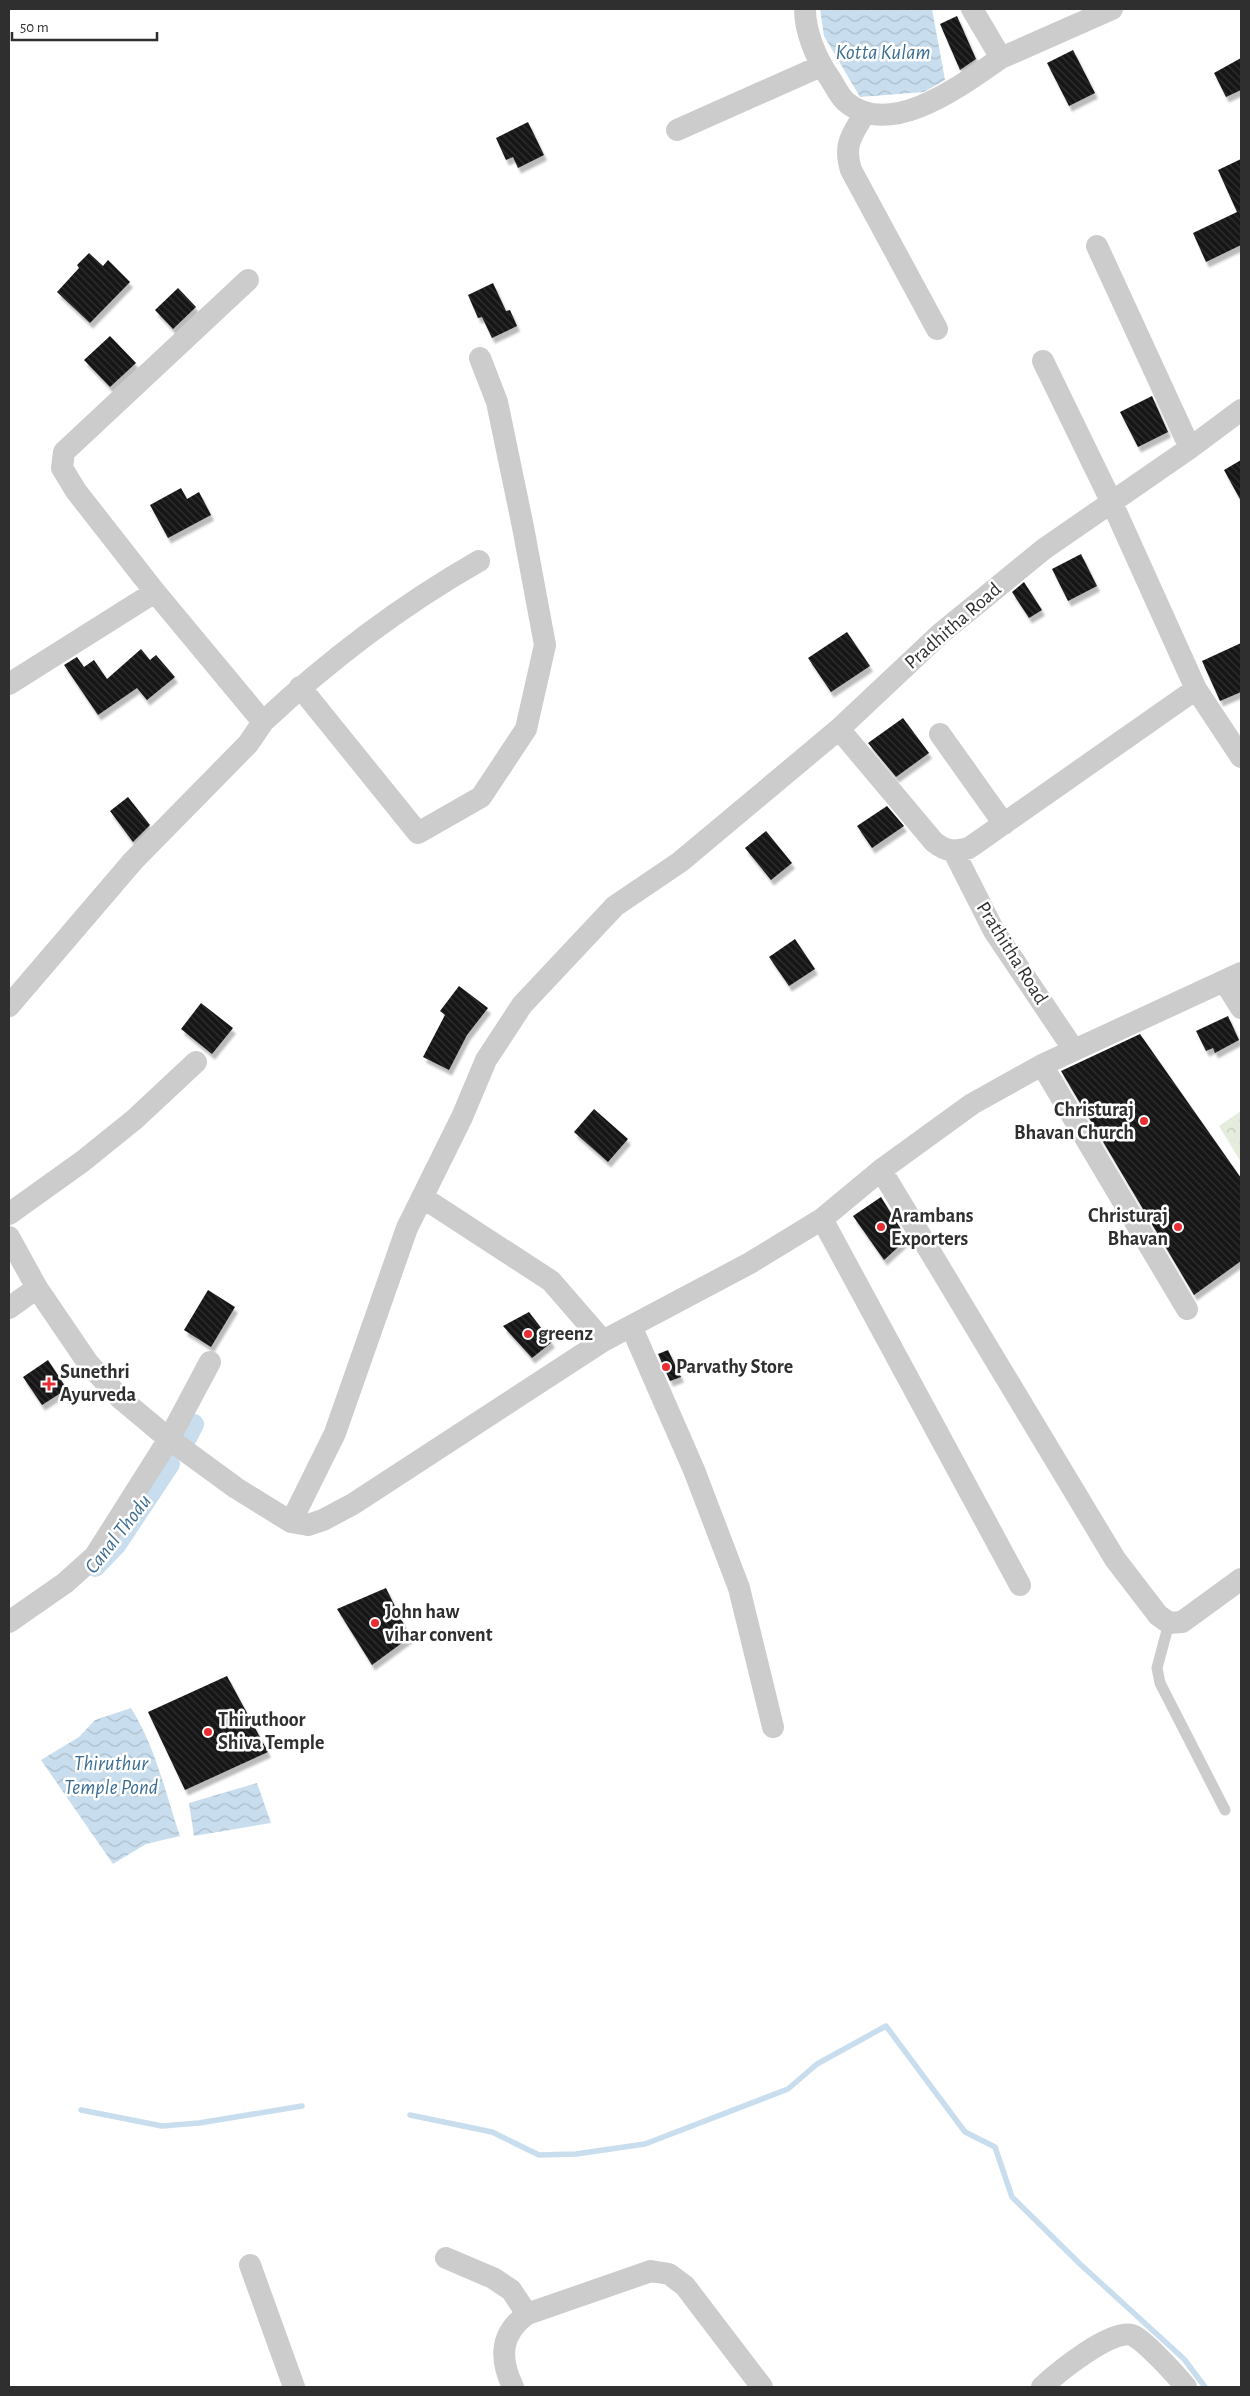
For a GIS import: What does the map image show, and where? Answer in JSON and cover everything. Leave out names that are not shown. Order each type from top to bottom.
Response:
[{"type":"street","points":[[805,9],[805,23],[821,66],[845,102],[865,113],[889,115],[943,98],[1001,58],[1112,9]]},
{"type":"street","points":[[972,9],[1001,58]]},
{"type":"street","points":[[677,130],[821,66]]},
{"type":"street","points":[[865,113],[848,141],[846,156],[851,170],[937,329]]},
{"type":"street","points":[[1097,246],[1190,448]]},
{"type":"street","points":[[248,280],[64,452],[62,468],[76,491],[263,722]]},
{"type":"street","points":[[300,687],[418,833],[481,797],[526,729],[545,645],[497,402],[480,358]]},
{"type":"street","points":[[1043,361],[1112,503],[1196,688],[1241,757]]},
{"type":"street","name":"Pradhitha Road","points":[[291,1522],[334,1433],[407,1228],[462,1117],[486,1060],[522,1004],[615,906],[680,862],[839,729],[940,634],[1044,549],[1190,448],[1241,410]]},
{"type":"street","points":[[9,1006],[133,861],[248,744],[263,722],[300,687],[430,589],[479,561]]},
{"type":"street","points":[[9,684],[156,592]]},
{"type":"street","points":[[839,729],[934,842],[943,849],[954,852],[969,848],[1196,688]]},
{"type":"street","points":[[940,734],[1004,824]]},
{"type":"street","name":"Prathitha Road","points":[[954,852],[994,931],[1074,1050]]},
{"type":"street","points":[[9,1237],[38,1288],[88,1363],[120,1398],[169,1439],[236,1488],[291,1522],[308,1525],[338,1513],[603,1341],[750,1263],[822,1219],[881,1170],[972,1104],[1042,1065],[1233,977],[1241,1008]]},
{"type":"street","points":[[9,1214],[83,1161],[127,1125],[196,1062]]},
{"type":"street","points":[[1042,1065],[1187,1309]]},
{"type":"street","points":[[881,1170],[1115,1559],[1158,1615],[1169,1623],[1182,1622],[1241,1579]]},
{"type":"street","points":[[422,1197],[551,1281],[603,1341]]},
{"type":"street","points":[[822,1219],[1020,1585]]},
{"type":"street","points":[[9,1308],[38,1288]]},
{"type":"street","points":[[631,1326],[694,1470],[739,1588],[773,1727]]},
{"type":"street","points":[[9,1622],[65,1584],[95,1556],[169,1439],[210,1362]]},
{"type":"street","points":[[446,2258],[494,2278],[511,2290],[527,2314]]},
{"type":"street","points":[[250,2265],[294,2387]]},
{"type":"street","points":[[513,2387],[502,2353],[515,2322],[527,2314],[651,2271],[669,2274],[685,2286],[762,2387]]},
{"type":"street","points":[[1042,2387],[1055,2375],[1107,2340],[1121,2334],[1133,2335],[1176,2374],[1186,2387]]},
{"type":"lane","points":[[1169,1623],[1157,1668],[1160,1683],[1225,1810]]},
{"type":"green space","points":[[1241,1111],[1241,1162],[1219,1126]]},
{"type":"water","name":"Kotta Kulam","points":[[820,9],[932,9],[945,80],[924,92],[860,97],[824,36]]},
{"type":"water","name":"Thiruthur Temple Pond","points":[[131,1708],[154,1754],[180,1836],[146,1844],[113,1864],[41,1760],[79,1737],[95,1720]]},
{"type":"water","points":[[257,1783],[271,1823],[194,1836],[189,1803]]},
{"type":"building","points":[[957,16],[976,59],[960,70],[940,24]]},
{"type":"building","points":[[1073,50],[1095,93],[1069,106],[1047,63]]},
{"type":"building","points":[[1241,58],[1241,90],[1226,97],[1214,73]]},
{"type":"building","points":[[528,122],[544,155],[518,168],[513,157],[506,160],[496,138]]},
{"type":"building","points":[[1241,159],[1241,245],[1206,262],[1193,233],[1237,212],[1218,170]]},
{"type":"building","points":[[89,253],[103,266],[108,260],[130,282],[90,323],[57,292],[79,268],[77,265]]},
{"type":"building","points":[[493,283],[506,311],[510,310],[517,326],[492,338],[482,317],[478,318],[468,295]]},
{"type":"building","points":[[178,288],[196,307],[173,329],[155,310]]},
{"type":"building","points":[[110,336],[136,363],[110,387],[84,360]]},
{"type":"building","points":[[1152,396],[1168,432],[1138,447],[1120,412]]},
{"type":"building","points":[[1241,460],[1241,501],[1224,470]]},
{"type":"building","points":[[181,488],[187,499],[199,492],[211,515],[168,538],[150,505]]},
{"type":"building","points":[[1081,554],[1097,586],[1068,601],[1052,569]]},
{"type":"building","points":[[1024,582],[1042,610],[1029,618],[1012,592]]},
{"type":"building","points":[[847,632],[870,666],[831,692],[808,658]]},
{"type":"building","points":[[1241,643],[1241,692],[1220,701],[1202,661]]},
{"type":"building","points":[[141,649],[150,660],[156,655],[175,677],[147,700],[137,688],[98,715],[64,665],[77,657],[84,667],[94,660],[107,679]]},
{"type":"building","points":[[903,718],[929,753],[896,777],[868,743]]},
{"type":"building","points":[[128,797],[150,825],[133,842],[110,811]]},
{"type":"building","points":[[887,806],[904,826],[872,848],[857,826]]},
{"type":"building","points":[[766,831],[792,863],[771,880],[745,848]]},
{"type":"building","points":[[795,939],[815,969],[789,986],[769,957]]},
{"type":"building","points":[[459,986],[488,1008],[467,1035],[449,1070],[423,1057],[445,1015],[440,1011]]},
{"type":"building","points":[[201,1003],[233,1028],[212,1054],[181,1029]]},
{"type":"building","points":[[1228,1016],[1239,1040],[1215,1053],[1213,1048],[1206,1051],[1196,1031]]},
{"type":"building","name":"Christuraj Bhavan Church","points":[[1140,1034],[1241,1178],[1241,1261],[1194,1295],[1061,1071]]},
{"type":"building","points":[[594,1109],[628,1139],[608,1162],[574,1132]]},
{"type":"building","name":"Arambans Exporters","points":[[881,1197],[907,1239],[884,1260],[853,1216]]},
{"type":"building","points":[[208,1290],[235,1307],[211,1347],[184,1330]]},
{"type":"building","name":"greenz","points":[[529,1312],[552,1342],[532,1358],[503,1326]]},
{"type":"building","points":[[668,1350],[681,1377],[670,1381],[658,1354]]},
{"type":"building","points":[[48,1360],[67,1389],[42,1405],[23,1377]]},
{"type":"building","name":"John haw vihar convent","points":[[386,1588],[410,1637],[372,1665],[337,1609]]},
{"type":"building","name":"Thiruthoor Shiva Temple","points":[[227,1676],[268,1752],[185,1790],[148,1712]]},
{"type":"waterway","name":"Canal Thodu","points":[[187,1438],[194,1424]]},
{"type":"waterway","name":"Canal Thodu","points":[[95,1567],[117,1544],[170,1464]]},
{"type":"waterway","points":[[410,2115],[492,2132],[539,2155],[576,2154],[645,2144],[788,2089],[817,2064],[886,2026],[965,2132],[995,2147],[1012,2197],[1080,2264],[1184,2359],[1205,2387]]},
{"type":"waterway","points":[[81,2110],[162,2126],[199,2123],[302,2106]]},
{"type":"place","name":"Christuraj Bhavan Church","points":[[1144,1121]]},
{"type":"place","name":"Arambans Exporters","points":[[881,1227]]},
{"type":"place","name":"Christuraj Bhavan","points":[[1178,1227]]},
{"type":"place","name":"greenz","points":[[528,1334]]},
{"type":"place","name":"Parvathy Store","points":[[666,1367]]},
{"type":"place","name":"Sunethri Ayurveda","points":[[49,1384]]},
{"type":"place","name":"John haw vihar convent","points":[[375,1623]]},
{"type":"place","name":"Thiruthoor Shiva Temple","points":[[208,1732]]}]
